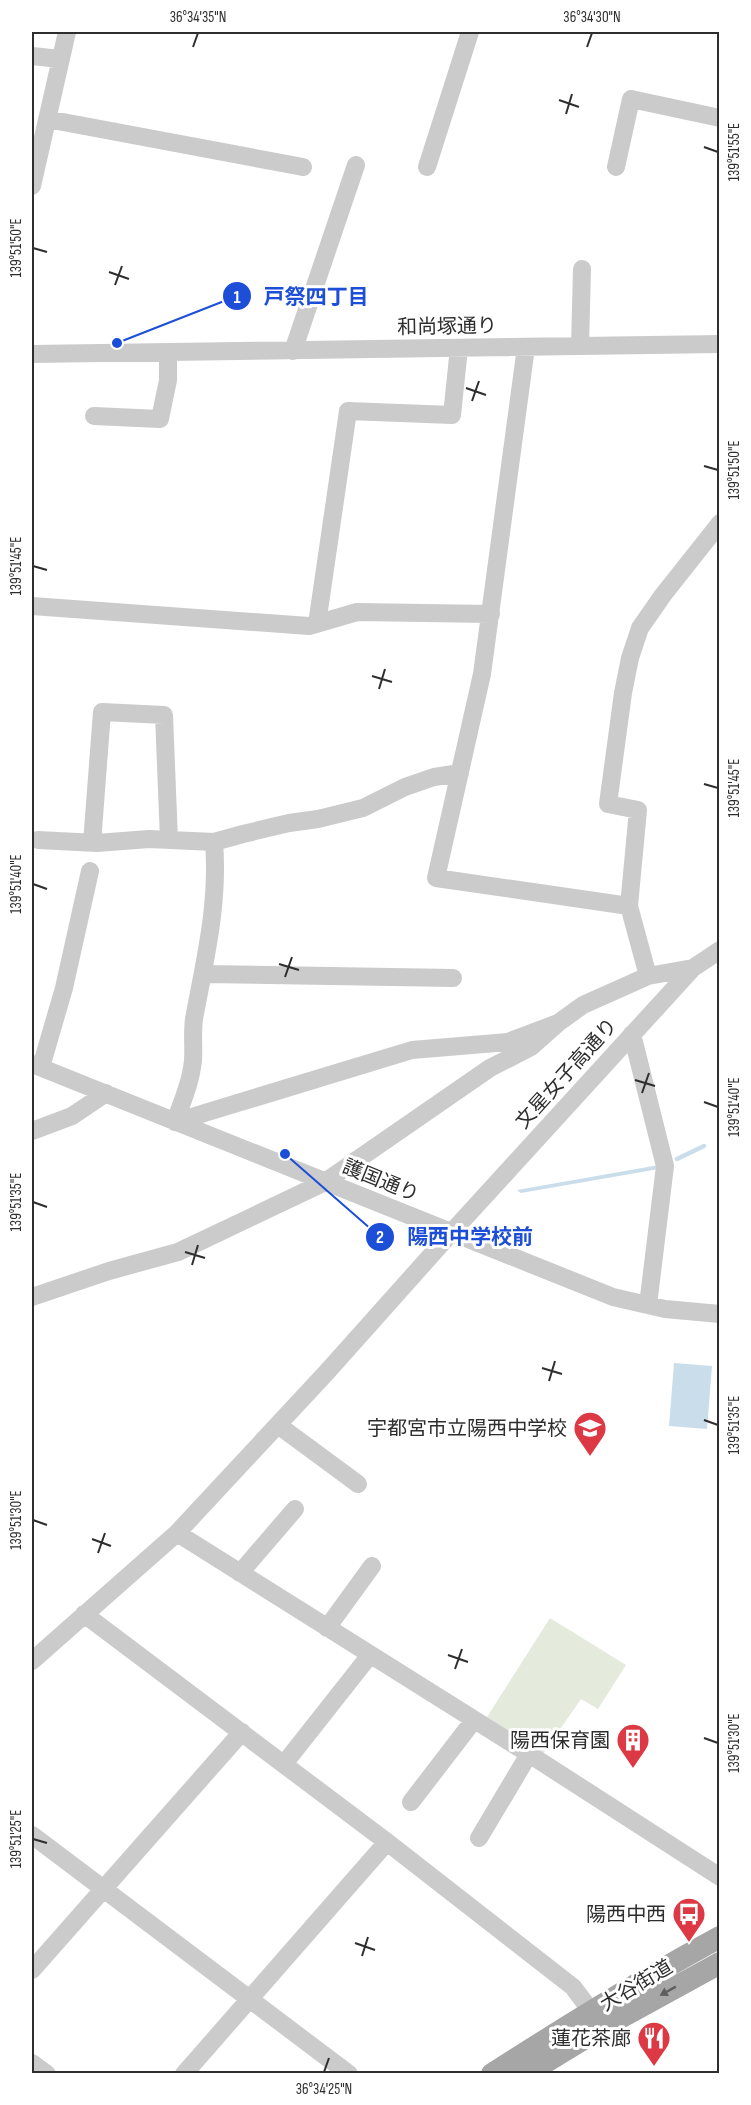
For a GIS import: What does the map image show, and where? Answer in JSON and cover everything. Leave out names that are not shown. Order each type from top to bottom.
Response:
[{"type":"main road","name":"大谷街道","points":[[492,2073],[671,1963],[720,1937]]},
{"type":"main road","name":"大谷街道","points":[[526,2073],[584,2038],[720,1963]]},
{"type":"street","points":[[33,175],[67,32]]},
{"type":"street","points":[[427,167],[470,32]]},
{"type":"street","points":[[32,56],[60,59]]},
{"type":"street","points":[[616,167],[632,99],[720,118]]},
{"type":"street","points":[[47,119],[303,167]]},
{"type":"street","points":[[293,351],[356,165]]},
{"type":"street","points":[[580,346],[582,269]]},
{"type":"street","name":"和尚塚通り","points":[[32,354],[720,344]]},
{"type":"street","points":[[526,347],[482,674],[436,878],[628,906]]},
{"type":"street","points":[[317,624],[348,411],[452,415],[459,348]]},
{"type":"street","points":[[94,416],[160,419],[168,380],[168,353]]},
{"type":"street","points":[[648,976],[628,906],[638,810],[609,804],[623,693],[630,658],[640,628],[663,595],[720,524]]},
{"type":"street","points":[[32,606],[309,626],[357,612],[491,614]]},
{"type":"street","points":[[92,843],[102,712],[164,715],[169,840]]},
{"type":"street","points":[[38,840],[92,843],[149,839],[214,842],[289,823],[318,819],[363,808],[405,787],[434,777],[460,773]]},
{"type":"street","points":[[175,1122],[193,1063],[194,1022],[212,920],[216,873],[214,842]]},
{"type":"street","points":[[36,1066],[64,988],[90,871]]},
{"type":"street","name":"文星女子高通り","points":[[32,1661],[177,1533],[693,968],[720,950]]},
{"type":"street","points":[[32,1297],[109,1271],[178,1252],[325,1182],[490,1068],[531,1047],[583,1005],[648,976],[693,968]]},
{"type":"street","points":[[204,974],[453,978]]},
{"type":"street","points":[[175,1122],[412,1050],[508,1042],[558,1023]]},
{"type":"street","points":[[632,1034],[665,1166],[648,1305]]},
{"type":"street","name":"護国通り","points":[[36,1066],[613,1297],[648,1305],[720,1314]]},
{"type":"street","points":[[32,1131],[72,1116],[106,1093]]},
{"type":"street","points":[[278,1425],[358,1484]]},
{"type":"street","points":[[240,1572],[295,1509]]},
{"type":"street","points":[[177,1533],[720,1877]]},
{"type":"street","points":[[327,1628],[372,1566]]},
{"type":"street","points":[[84,1614],[387,1842],[573,1988],[591,2011]]},
{"type":"street","points":[[284,1764],[370,1655]]},
{"type":"street","points":[[411,1802],[474,1720]]},
{"type":"street","points":[[32,1970],[242,1732]]},
{"type":"street","points":[[479,1838],[530,1755]]},
{"type":"street","points":[[32,1835],[349,2073]]},
{"type":"street","points":[[184,2073],[387,1842]]},
{"type":"street","points":[[32,2063],[46,2073]]},
{"type":"shaded area","points":[[550,1618],[626,1665],[598,1709],[581,1699],[543,1754],[487,1717]]},
{"type":"water","points":[[659,1165],[659,1169],[521,1193],[517,1190]]},
{"type":"water","points":[[674,1363],[712,1366],[707,1429],[669,1426]]},
{"type":"waterway","points":[[677,1159],[704,1146]]},
{"type":"place","name":"戸祭四丁目","points":[[117,343]]},
{"type":"place","name":"陽西中学校前","points":[[285,1154]]},
{"type":"place","name":"宇都宮市立陽西中学校","points":[[590,1457]]},
{"type":"place","name":"陽西保育園","points":[[633,1769]]},
{"type":"place","name":"陽西中西","points":[[689,1943]]},
{"type":"place","name":"蓮花茶廊","points":[[654,2067]]}]
